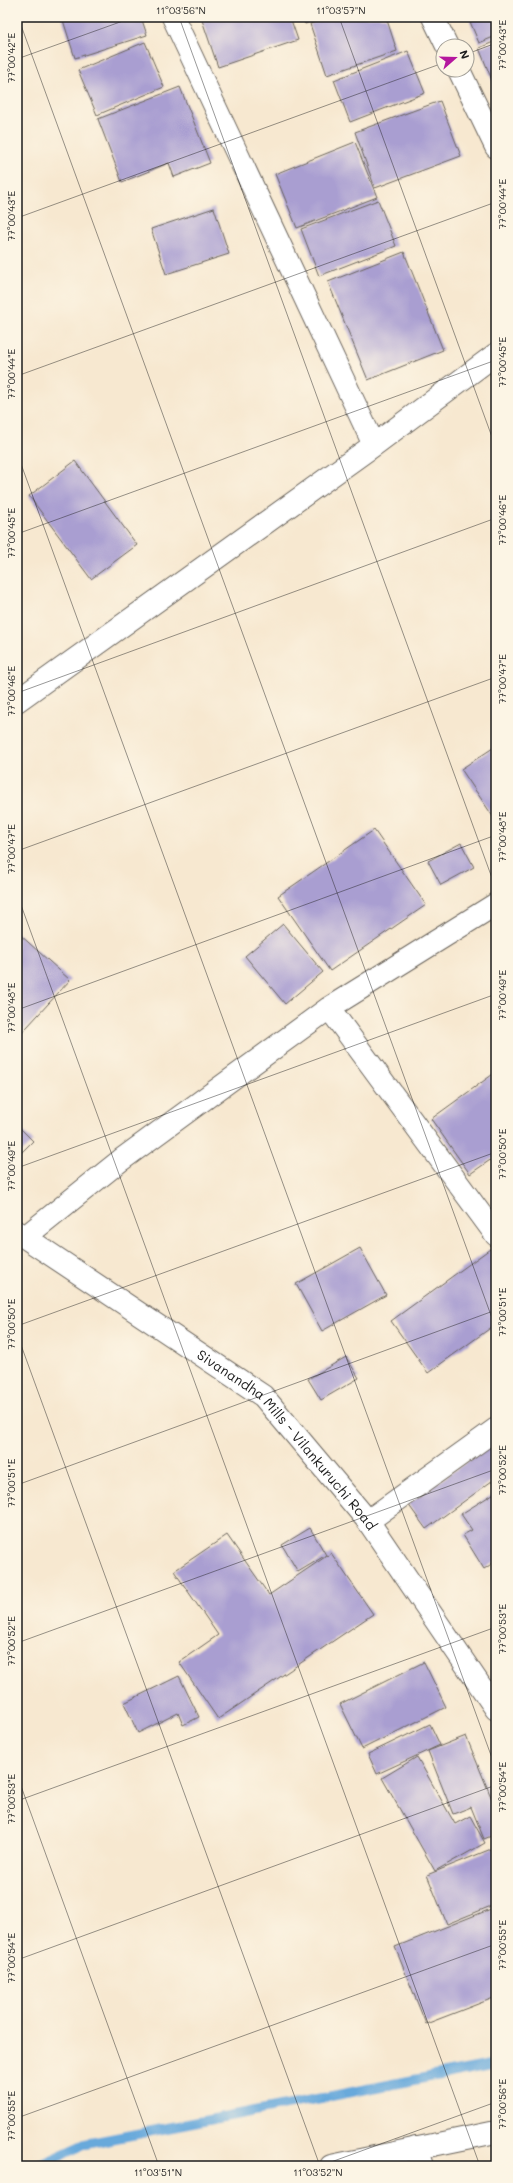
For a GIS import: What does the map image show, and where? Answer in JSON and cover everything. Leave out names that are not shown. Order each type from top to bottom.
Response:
[{"type":"street","points":[[173,17],[374,445]]},
{"type":"street","points":[[433,17],[443,38]]},
{"type":"street","points":[[463,78],[496,147]]},
{"type":"street","points":[[17,700],[374,445],[496,354]]},
{"type":"street","points":[[21,1234],[329,1008],[496,904]]},
{"type":"street","points":[[329,1008],[496,1235]]},
{"type":"street","name":"Sivanandha Mills - Vilankuruchi Road","points":[[21,1234],[263,1396],[368,1521],[496,1709]]},
{"type":"street","points":[[368,1521],[496,1429]]},
{"type":"street","points":[[331,2166],[419,2157],[496,2132]]},
{"type":"building","points":[[62,17],[141,17],[147,35],[75,58]]},
{"type":"building","points":[[201,17],[290,17],[298,40],[218,67]]},
{"type":"building","points":[[302,17],[323,17],[305,24]]},
{"type":"building","points":[[330,17],[386,17],[397,51],[327,75],[310,24]]},
{"type":"building","points":[[468,17],[496,17],[496,36],[479,43]]},
{"type":"building","points":[[496,41],[496,90],[479,48]]},
{"type":"building","points":[[145,42],[164,87],[97,115],[78,70]]},
{"type":"building","points":[[408,51],[425,93],[350,122],[334,80]]},
{"type":"building","points":[[180,87],[210,163],[174,177],[169,163],[122,182],[98,119]]},
{"type":"building","points":[[440,101],[461,156],[375,188],[355,132]]},
{"type":"building","points":[[355,142],[377,197],[297,228],[275,174]]},
{"type":"building","points":[[378,200],[396,246],[319,276],[301,229]]},
{"type":"building","points":[[214,208],[229,254],[166,274],[151,229]]},
{"type":"building","points":[[404,252],[443,350],[368,380],[328,282]]},
{"type":"building","points":[[75,461],[137,545],[91,579],[29,496]]},
{"type":"building","points":[[496,746],[496,821],[461,769]]},
{"type":"building","points":[[374,830],[426,905],[330,971],[278,896]]},
{"type":"building","points":[[461,843],[474,867],[441,885],[428,861]]},
{"type":"building","points":[[283,924],[323,972],[285,1004],[245,956]]},
{"type":"building","points":[[18,933],[70,980],[17,1038],[17,935]]},
{"type":"building","points":[[496,1072],[496,1156],[470,1174],[431,1119]]},
{"type":"building","points":[[17,1125],[33,1141],[17,1157]]},
{"type":"building","points":[[360,1248],[386,1295],[322,1331],[296,1284]]},
{"type":"building","points":[[490,1249],[496,1256],[496,1324],[428,1373],[391,1321]]},
{"type":"building","points":[[346,1357],[359,1378],[321,1400],[308,1379]]},
{"type":"building","points":[[489,1446],[496,1455],[496,1478],[426,1529],[408,1504]]},
{"type":"building","points":[[496,1492],[496,1561],[484,1569],[463,1535],[472,1530],[461,1514]]},
{"type":"building","points":[[310,1528],[326,1555],[298,1572],[282,1545]]},
{"type":"building","points":[[227,1535],[269,1595],[331,1553],[373,1614],[218,1719],[179,1662],[218,1635],[174,1571]]},
{"type":"building","points":[[424,1662],[446,1707],[362,1749],[340,1704]]},
{"type":"building","points":[[179,1676],[199,1717],[183,1725],[178,1713],[138,1733],[124,1703]]},
{"type":"building","points":[[430,1724],[440,1745],[377,1774],[368,1754]]},
{"type":"building","points":[[466,1736],[496,1809],[496,1834],[484,1839],[471,1807],[453,1814],[428,1751]]},
{"type":"building","points":[[417,1757],[455,1824],[470,1816],[485,1843],[435,1871],[382,1778]]},
{"type":"building","points":[[496,1847],[496,1904],[447,1924],[427,1875]]},
{"type":"building","points":[[496,1907],[496,1997],[426,2024],[395,1947]]},
{"type":"waterway","points":[[37,2166],[85,2144],[496,2064]]}]
